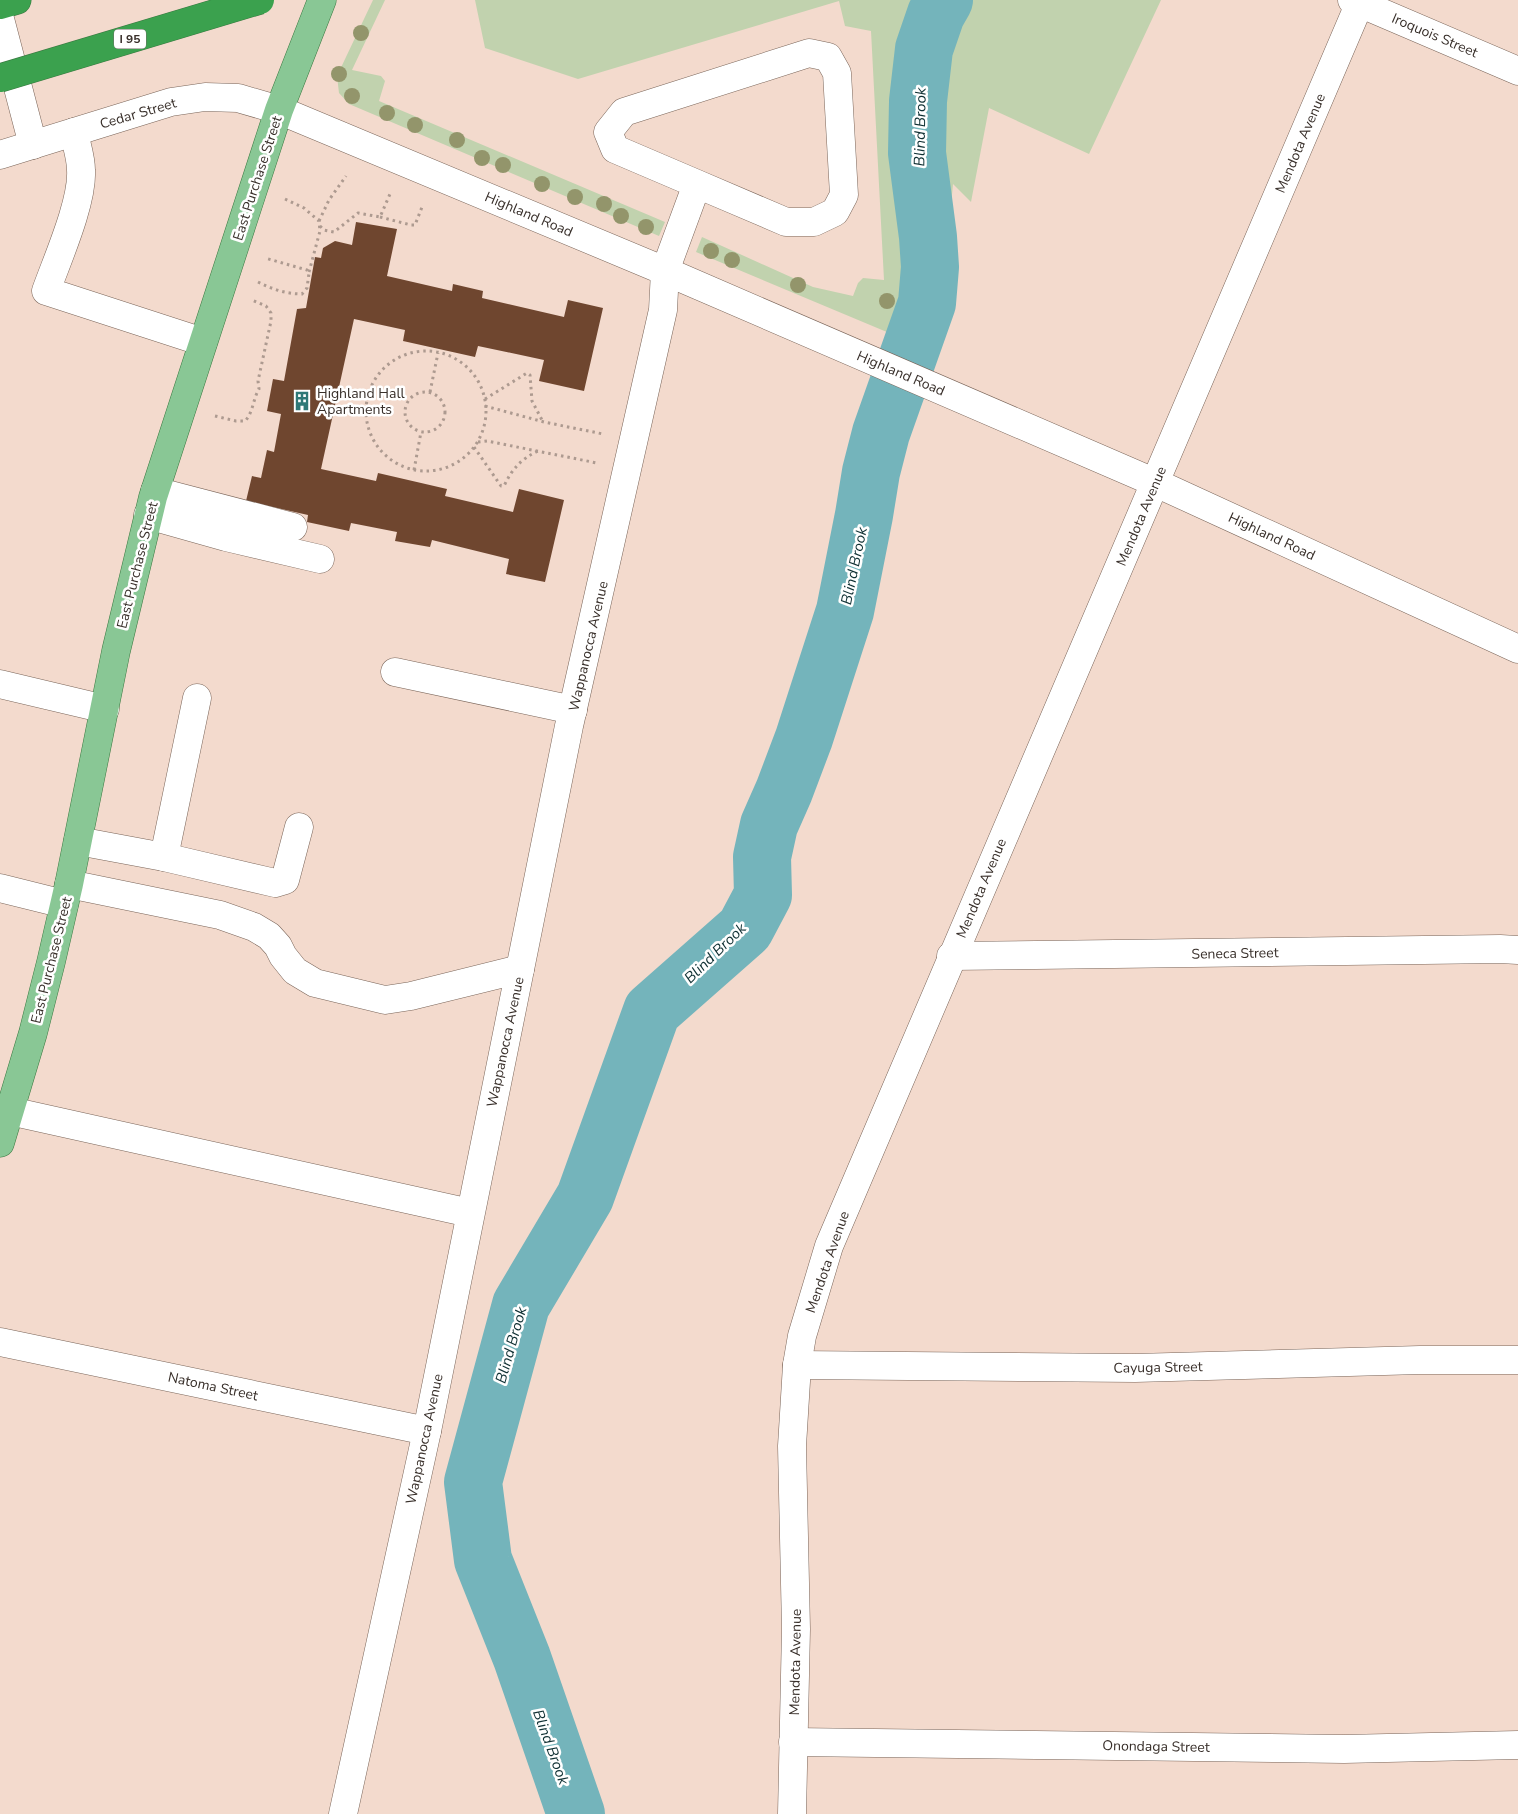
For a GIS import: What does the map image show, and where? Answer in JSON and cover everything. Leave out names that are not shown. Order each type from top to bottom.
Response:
[{"type":"highway","points":[[0,5],[17,0]]},
{"type":"highway","name":"I 95","points":[[0,78],[260,0]]},
{"type":"main road","name":"East Purchase Street","points":[[0,1143],[33,1033],[67,894],[129,594],[152,503],[279,110],[322,0]]},
{"type":"street","name":"Iroquois Street","points":[[1358,1],[1518,71]]},
{"type":"street","name":"Mendota Avenue","points":[[792,1814],[796,1629],[792,1446],[797,1365],[802,1336],[829,1246],[951,956],[1156,483],[1358,1]]},
{"type":"street","points":[[0,19],[33,145]]},
{"type":"street","points":[[810,53],[828,57],[836,73],[844,195],[835,212],[814,222],[786,222],[697,184],[615,149],[608,132],[624,112],[810,53]]},
{"type":"street","name":"Cedar Street","points":[[0,155],[170,102],[205,97],[238,98],[279,110]]},
{"type":"street","name":"Highland Road","points":[[279,110],[665,271],[1156,483],[1518,649]]},
{"type":"street","points":[[74,132],[81,168],[81,184],[76,207],[46,292],[203,342]]},
{"type":"street","name":"Wappanocca Avenue","points":[[342,1814],[427,1431],[573,710],[663,310],[665,271],[697,184]]},
{"type":"street","points":[[152,503],[293,528]]},
{"type":"street","points":[[152,503],[226,537],[320,559]]},
{"type":"street","points":[[395,672],[573,710]]},
{"type":"street","points":[[0,684],[105,709]]},
{"type":"street","points":[[164,857],[197,698]]},
{"type":"street","points":[[78,841],[164,857],[275,883],[285,880],[299,827]]},
{"type":"street","points":[[0,888],[67,894],[220,915],[254,927],[269,936],[295,971],[315,983],[385,1000],[520,969]]},
{"type":"street","name":"Seneca Street","points":[[951,956],[1518,950]]},
{"type":"street","points":[[10,1111],[470,1213]]},
{"type":"street","name":"Natoma Street","points":[[0,1342],[427,1431]]},
{"type":"street","name":"Cayuga Street","points":[[797,1365],[1135,1368],[1420,1360],[1518,1360]]},
{"type":"street","name":"Onondaga Street","points":[[793,1742],[1344,1749],[1518,1745]]},
{"type":"path","points":[[258,282],[287,293],[302,294],[307,288],[319,224],[329,200],[346,176]]},
{"type":"path","points":[[380,217],[390,194]]},
{"type":"path","points":[[284,199],[304,208],[324,230],[334,232],[358,214],[415,225],[422,207]]},
{"type":"path","points":[[265,258],[307,270],[309,273]]},
{"type":"path","points":[[215,416],[245,421],[249,416],[254,398],[260,389],[258,381],[271,317],[266,306],[252,300]]},
{"type":"path","points":[[432,351],[438,353],[450,356],[467,367],[479,383],[485,399],[486,421],[478,442],[466,456],[449,467],[429,472],[414,470],[390,461],[377,446],[368,429],[365,409],[369,390],[379,373],[394,360],[412,353],[432,351]]},
{"type":"path","points":[[430,392],[438,353]]},
{"type":"path","points":[[485,399],[528,373],[530,375],[532,401],[544,422]]},
{"type":"path","points":[[420,392],[430,392],[443,401],[446,414],[440,427],[428,432],[421,432],[409,425],[405,413],[406,406],[408,400],[414,395],[420,392]]},
{"type":"path","points":[[485,406],[544,422],[603,434]]},
{"type":"path","points":[[414,470],[421,432]]},
{"type":"path","points":[[478,442],[487,441],[597,463]]},
{"type":"path","points":[[474,447],[501,486],[504,486],[519,462],[538,451]]},
{"type":"green space","points":[[373,0],[385,0],[352,70],[381,76],[385,81],[379,101],[665,222],[659,236],[349,104],[339,93],[337,76]]},
{"type":"green space","points":[[475,0],[1161,0],[1089,154],[989,108],[971,202],[953,184],[937,353],[696,252],[702,237],[813,287],[853,296],[858,283],[863,278],[884,280],[871,31],[845,26],[839,1],[578,79],[485,48]]},
{"type":"building","name":"Highland Hall Apartments","points":[[356,222],[397,229],[387,276],[452,291],[453,284],[483,291],[482,298],[564,317],[568,300],[603,308],[584,391],[539,381],[544,360],[478,346],[475,357],[403,341],[405,330],[354,319],[321,469],[376,481],[378,473],[447,489],[445,496],[513,512],[519,489],[564,500],[545,582],[506,574],[509,559],[432,540],[430,547],[395,541],[397,532],[351,523],[349,531],[307,522],[308,515],[246,501],[252,476],[261,478],[267,450],[274,452],[281,414],[267,411],[273,379],[284,381],[297,309],[306,308],[315,257],[321,258],[323,248],[335,241],[352,245]]},
{"type":"waterway","name":"Blind Brook","points":[[576,1814],[522,1658],[483,1560],[473,1482],[521,1305],[585,1197],[652,1011],[745,929],[763,895],[762,857],[769,825],[804,738],[845,611],[871,472],[881,433],[927,303],[930,267],[917,153],[918,101],[924,49],[936,14],[944,0]]},
{"type":"place","name":"Highland Hall Apartments","points":[[302,401]]}]
